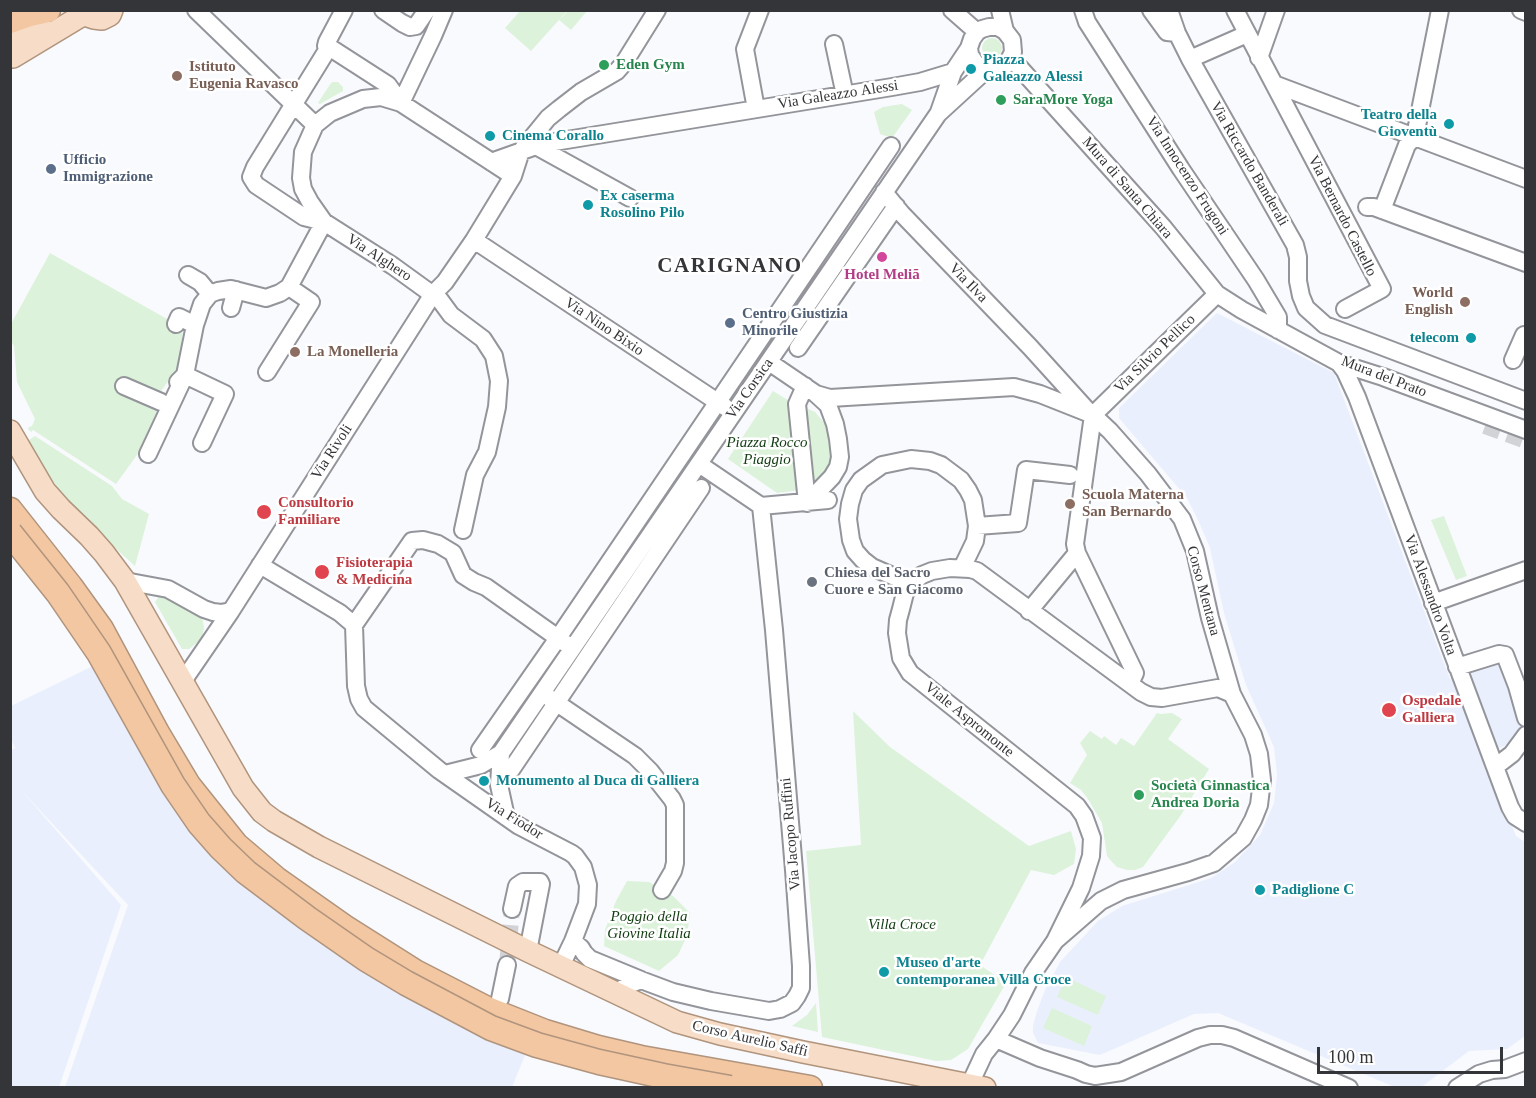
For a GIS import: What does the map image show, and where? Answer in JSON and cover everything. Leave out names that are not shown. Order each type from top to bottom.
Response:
[{"type":"highway","points":[[10,21],[50,10]]},
{"type":"highway","points":[[10,510],[101,629],[188,786],[237,844],[276,879],[347,929],[415,972],[487,1009],[545,1032],[641,1058],[810,1088]]},
{"type":"highway","points":[[10,533],[58,593],[99,653],[173,785],[199,823],[246,872],[366,959],[405,983],[491,1028],[537,1045],[599,1062],[730,1088]]},
{"type":"main road","points":[[10,35],[50,10]]},
{"type":"main road","points":[[12,50],[69,16],[85,15],[102,19],[110,15],[112,10]]},
{"type":"main road","name":"Corso Aurelio Saffi","points":[[11,434],[45,491],[97,545],[125,581],[243,788],[262,812],[274,821],[320,847],[528,951],[691,1027],[803,1052],[978,1086]]},
{"type":"street","points":[[196,10],[315,125]]},
{"type":"street","points":[[344,10],[326,46],[388,85],[401,103]]},
{"type":"street","points":[[383,10],[410,27],[416,26],[427,10]]},
{"type":"street","points":[[401,103],[434,36],[444,10]]},
{"type":"street","points":[[630,198],[529,148],[548,118],[558,109],[618,71],[657,10]]},
{"type":"street","name":"Via Galeazzo Alessi","points":[[756,109],[745,49],[760,10]]},
{"type":"street","points":[[952,10],[979,30]]},
{"type":"street","points":[[938,114],[952,72],[969,48],[990,10]]},
{"type":"street","points":[[1000,10],[1005,31]]},
{"type":"street","name":"Via Innocenzo Frugoni","points":[[1083,10],[1087,22],[1181,169],[1256,280],[1278,317],[1278,330]]},
{"type":"street","points":[[1151,10],[1167,32],[1177,33]]},
{"type":"street","name":"Via Riccardo Banderali","points":[[1169,10],[1190,59],[1295,244],[1298,257],[1298,281],[1306,308],[1325,325],[1526,401]]},
{"type":"street","points":[[1235,10],[1293,122]]},
{"type":"street","points":[[1259,58],[1276,10]]},
{"type":"street","points":[[1440,10],[1415,136],[1407,145],[1374,209],[1526,263]]},
{"type":"street","points":[[1521,10],[1526,12]]},
{"type":"street","points":[[969,48],[974,62],[986,70],[1001,68],[1011,58],[1012,40],[1005,31],[998,27],[979,30]]},
{"type":"street","points":[[1190,59],[1247,34]]},
{"type":"street","name":"Via Galeazzo Alessi","points":[[834,44],[843,86]]},
{"type":"street","points":[[324,222],[304,217],[256,185],[251,177],[329,47]]},
{"type":"street","name":"Mura di Santa Chiara","points":[[1011,58],[1163,226],[1217,294]]},
{"type":"street","points":[[938,114],[986,70]]},
{"type":"street","name":"Via Galeazzo Alessi","points":[[491,162],[529,148],[920,82],[952,72]]},
{"type":"street","points":[[1274,84],[1526,179]]},
{"type":"street","points":[[324,222],[303,189],[301,178],[303,152],[315,125],[330,113],[363,99],[381,97],[401,103],[513,176]]},
{"type":"street","points":[[1293,122],[1298,103],[1313,99]]},
{"type":"street","name":"Via Corsica","points":[[511,770],[573,648],[938,114]]},
{"type":"street","name":"Via Bernardo Castello","points":[[1293,122],[1382,289],[1345,309]]},
{"type":"street","name":"Via Corsica","points":[[480,750],[891,146]]},
{"type":"street","name":"Via Rivoli","points":[[231,611],[433,294],[446,282],[474,240],[529,148]]},
{"type":"street","name":"Via Ilva","points":[[884,192],[1093,415]]},
{"type":"street","points":[[798,348],[896,206]]},
{"type":"street","points":[[148,454],[185,375],[195,325],[202,304],[210,294],[218,291],[231,289],[266,298],[289,287],[324,222]]},
{"type":"street","name":"Via Alghero","points":[[324,222],[433,294],[451,315],[483,339],[494,356],[499,381],[497,407],[487,452],[475,475],[463,530]]},
{"type":"street","name":"Via Nino Bixio","points":[[474,240],[734,413]]},
{"type":"street","points":[[188,275],[200,282],[210,294]]},
{"type":"street","points":[[1242,310],[1251,298],[1256,280]]},
{"type":"street","points":[[267,372],[311,302],[289,287]]},
{"type":"street","points":[[231,308],[236,290]]},
{"type":"street","name":"Mura del Prato","points":[[1217,294],[1344,370],[1383,377],[1526,430]]},
{"type":"street","name":"Via Silvio Pellico","points":[[1093,415],[1217,294]]},
{"type":"street","points":[[176,324],[179,317],[195,325]]},
{"type":"street","points":[[1513,360],[1525,333]]},
{"type":"street","points":[[769,362],[817,393],[841,412],[850,446],[848,473],[861,480]]},
{"type":"street","points":[[1344,370],[1485,426]]},
{"type":"street","name":"Via Alessandro Volta","points":[[1344,370],[1367,423],[1510,807],[1515,816],[1526,823]]},
{"type":"street","points":[[1049,398],[1054,389],[1054,373]]},
{"type":"street","points":[[124,386],[163,398],[185,375]]},
{"type":"street","points":[[185,375],[225,394],[202,443]]},
{"type":"street","name":"Corso Mentana","points":[[817,393],[1014,387],[1049,398],[1093,415],[1148,474],[1182,519],[1195,551],[1210,618],[1232,694],[1253,735],[1259,754],[1262,773],[1259,805],[1243,838],[1214,863],[1123,890],[1101,901],[1055,941]]},
{"type":"street","points":[[807,503],[797,404],[817,393]]},
{"type":"street","points":[[807,503],[832,477],[838,467],[840,457],[832,414],[828,405],[817,393]]},
{"type":"street","points":[[1093,415],[1076,549],[1133,678],[1142,693],[1162,699],[1218,688],[1232,694]]},
{"type":"street","points":[[699,464],[761,506],[838,500],[854,490],[861,480],[877,468],[898,461],[920,459],[941,465],[961,480],[973,500],[977,526],[975,541],[962,568],[976,571],[1133,678]]},
{"type":"street","points":[[977,526],[1018,523],[1026,470],[1070,475]]},
{"type":"street","name":"Via Corsica","points":[[445,774],[481,765],[501,753],[549,698],[701,488]]},
{"type":"street","points":[[838,500],[848,519],[855,551],[872,567],[897,578]]},
{"type":"street","name":"Via Jacopo Ruffini","points":[[573,942],[590,959],[673,992],[711,1000],[769,1011],[792,1003],[801,988],[794,870],[761,506]]},
{"type":"street","points":[[260,565],[340,613],[354,625],[412,541],[423,540],[438,544],[453,553],[463,575],[486,587],[573,648]]},
{"type":"street","points":[[1029,606],[1076,549]]},
{"type":"street","name":"Viale Aspromonte","points":[[962,568],[922,574],[909,587],[905,593],[898,620],[898,646],[902,658],[910,673],[1077,806],[1084,816],[1092,838],[1091,856],[1081,888]]},
{"type":"street","points":[[1433,603],[1526,570]]},
{"type":"street","points":[[125,581],[168,589],[213,612],[231,611]]},
{"type":"street","points":[[183,681],[231,611]]},
{"type":"street","name":"Via Fiodor","points":[[354,625],[356,686],[364,708],[445,774],[519,826],[571,853],[583,867],[588,885],[587,904],[561,966]]},
{"type":"street","points":[[1457,668],[1499,654],[1505,655],[1526,718]]},
{"type":"street","points":[[549,698],[635,756],[672,799],[675,805],[675,863],[662,890]]},
{"type":"street","points":[[1495,767],[1512,754],[1526,735]]},
{"type":"street","points":[[501,753],[499,785],[506,817]]},
{"type":"street","points":[[512,909],[517,886],[523,882],[540,882],[528,951]]},
{"type":"street","points":[[1081,888],[1084,895],[1092,901],[1101,901]]},
{"type":"street","name":"Corso Mentana","points":[[978,1086],[984,1054],[1012,1015],[1033,973],[1055,941],[1081,888]]},
{"type":"street","points":[[500,999],[507,965]]},
{"type":"street","points":[[615,993],[641,980]]},
{"type":"street","points":[[996,1039],[1040,1058],[1070,1067],[1090,1081],[1095,1076],[1120,1072],[1198,1038],[1222,1035],[1234,1038],[1349,1088]]},
{"type":"street","points":[[1457,1088],[1479,1074],[1505,1069],[1526,1061]]},
{"type":"street","points":[[1107,1088],[1120,1072]]},
{"type":"street","points":[[689,1086],[742,1085],[755,1088]]},
{"type":"shaded area","name":"Ospedale Galliera","points":[[1217,313],[1334,373],[1450,679],[1501,662],[1525,722],[1525,737],[1483,755],[1516,836],[1525,842],[1525,1036],[1507,1049],[1469,1051],[1420,1088],[1397,1088],[1218,1013],[1194,1014],[1100,1055],[1038,1043],[1033,1033],[1037,1011],[1060,962],[1098,921],[1122,906],[1211,878],[1235,862],[1260,835],[1274,803],[1277,775],[1274,747],[1246,685],[1224,613],[1210,548],[1187,498],[1119,418],[1119,408]]},
{"type":"shaded area","points":[[97,664],[205,837],[528,1048],[512,1087],[65,1087],[128,905],[21,790],[121,905],[59,1087],[11,1087],[10,751],[15,748],[11,739],[11,706]]},
{"type":"green space","points":[[521,10],[567,11],[531,51],[505,28]]},
{"type":"green space","points":[[568,11],[587,11],[571,30],[559,20]]},
{"type":"green space","points":[[992,38],[999,41],[1002,48],[999,55],[992,58],[985,55],[982,48],[985,41]]},
{"type":"green space","points":[[338,82],[343,87],[343,91],[318,103],[331,83]]},
{"type":"green space","points":[[902,104],[912,110],[892,138],[880,134],[874,112],[883,107]]},
{"type":"green space","points":[[50,253],[183,328],[179,366],[159,394],[161,402],[137,455],[116,484],[33,430],[31,432],[28,429],[35,419],[17,382],[11,324]]},
{"type":"green space","name":"Piazza Rocco Piaggio","points":[[773,391],[791,402],[800,490],[777,493],[728,459]]},
{"type":"green space","name":"Piazza Rocco Piaggio","points":[[808,409],[815,412],[827,426],[832,435],[833,450],[831,465],[827,473],[812,487],[804,420]]},
{"type":"green space","points":[[35,436],[112,486],[122,499],[149,514],[135,566],[74,511],[26,442]]},
{"type":"green space","points":[[1444,516],[1467,576],[1456,580],[1431,520]]},
{"type":"green space","points":[[160,595],[167,596],[202,617],[204,627],[202,639],[189,649],[182,649],[155,602]]},
{"type":"green space","name":"Villa Croce","points":[[853,711],[890,747],[1029,846],[1071,831],[1076,849],[1074,864],[1054,875],[1031,870],[980,965],[1006,983],[968,1049],[951,1060],[936,1061],[822,1037],[806,851],[861,845]]},
{"type":"green space","name":"Società Ginnastica Andrea Doria","points":[[1157,713],[1172,713],[1182,719],[1168,739],[1209,769],[1181,815],[1143,867],[1127,870],[1117,867],[1107,856],[1102,823],[1081,790],[1070,783],[1087,755],[1080,743],[1090,731],[1102,739],[1104,736],[1116,745],[1121,738],[1134,746]]},
{"type":"green space","name":"Poggio della Giovine Italia","points":[[627,881],[649,882],[673,896],[690,913],[687,936],[678,955],[659,971],[604,946],[605,930],[616,901]]},
{"type":"green space","points":[[1066,977],[1106,996],[1098,1015],[1057,997]]},
{"type":"green space","points":[[816,1003],[818,1032],[792,1026],[807,1015]]},
{"type":"green space","points":[[1052,1008],[1092,1026],[1084,1046],[1043,1028]]},
{"type":"tunnel","points":[[1485,426],[1526,441]]},
{"type":"tunnel","points":[[507,965],[512,909]]},
{"type":"place","name":"Eden Gym","points":[[604,65]]},
{"type":"place","name":"Piazza Galeazzo Alessi","points":[[971,69]]},
{"type":"place","name":"Istituto Eugenia Ravasco","points":[[177,76]]},
{"type":"place","name":"SaraMore Yoga","points":[[1001,100]]},
{"type":"place","name":"Teatro della Gioventù","points":[[1449,124]]},
{"type":"place","name":"Cinema Corallo","points":[[490,136]]},
{"type":"place","name":"Ufficio Immigrazione","points":[[51,169]]},
{"type":"place","name":"Ex caserma Rosolino Pilo","points":[[588,205]]},
{"type":"place","name":"Hotel Meliã","points":[[882,257]]},
{"type":"place","name":"World English","points":[[1465,302]]},
{"type":"place","name":"Centro Giustizia Minorile","points":[[730,323]]},
{"type":"place","name":"telecom","points":[[1471,338]]},
{"type":"place","name":"La Monelleria","points":[[295,352]]},
{"type":"place","name":"Scuola Materna San Bernardo","points":[[1070,504]]},
{"type":"place","name":"Consultorio Familiare","points":[[264,512]]},
{"type":"place","name":"Fisioterapia & Medicina","points":[[322,572]]},
{"type":"place","name":"Chiesa del Sacro Cuore e San Giacomo","points":[[812,582]]},
{"type":"place","name":"Ospedale Galliera","points":[[1389,710]]},
{"type":"place","name":"Monumento al Duca di Galliera","points":[[484,781]]},
{"type":"place","name":"Società Ginnastica Andrea Doria","points":[[1139,795]]},
{"type":"place","name":"Padiglione C","points":[[1260,890]]},
{"type":"place","name":"Museo d'arte contemporanea Villa Croce","points":[[884,972]]},
{"type":"district","name":"CARIGNANO","points":[[730,267]]}]
